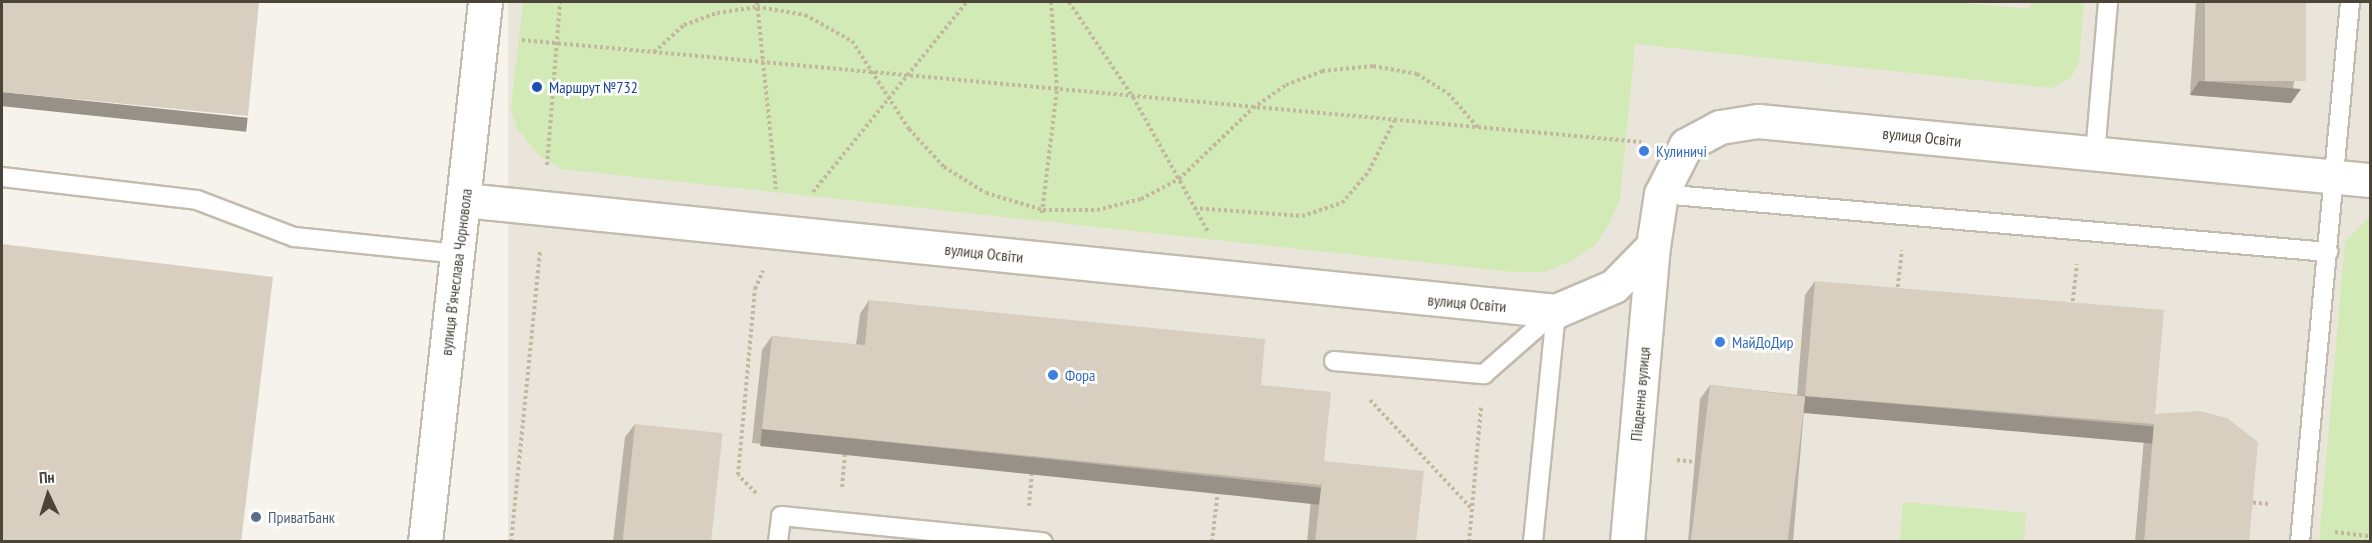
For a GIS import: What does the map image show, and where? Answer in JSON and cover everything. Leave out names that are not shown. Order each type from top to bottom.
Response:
[{"type":"street","name":"вулиця Вʼячеслава Чорновола","points":[[425,542],[485,2]]},
{"type":"street","name":"вулиця Освіти","points":[[1686,145],[1720,127],[1758,121],[2370,180]]},
{"type":"street","points":[[1653,246],[1661,194],[1686,145]]},
{"type":"street","name":"вулиця Освіти","points":[[464,200],[781,231],[1234,281],[1556,311],[1614,286],[1653,246]]},
{"type":"street","name":"Південна вулиця","points":[[1627,542],[1653,246]]},
{"type":"lane","points":[[2095,154],[2108,2]]},
{"type":"lane","points":[[2300,542],[2350,2]]},
{"type":"lane","points":[[2,177],[197,200],[294,237],[458,254]]},
{"type":"lane","points":[[1661,194],[2328,252]]},
{"type":"lane","points":[[1334,361],[1484,374],[1556,311]]},
{"type":"lane","points":[[1533,542],[1556,311]]},
{"type":"lane","points":[[778,542],[781,516],[1042,542]]},
{"type":"path","points":[[511,542],[544,207],[560,2]]},
{"type":"path","points":[[781,516],[738,476],[755,289],[781,231],[968,2]]},
{"type":"path","points":[[1037,259],[1057,89],[1052,2]]},
{"type":"path","points":[[1069,2],[1134,97],[1234,281]]},
{"type":"path","points":[[654,52],[684,25],[757,4],[805,15],[852,41],[876,72],[909,129],[944,166],[986,193],[1043,210],[1097,210],[1141,199],[1179,179],[1253,108],[1286,85],[1322,71],[1373,66],[1417,74],[1448,93],[1479,129]]},
{"type":"path","points":[[757,4],[761,62],[781,231]]},
{"type":"path","points":[[519,39],[1479,129],[1686,145]]},
{"type":"path","points":[[1194,208],[1302,216],[1342,203],[1369,171],[1395,121]]},
{"type":"path","points":[[1896,303],[1906,216]]},
{"type":"path","points":[[2071,317],[2080,231]]},
{"type":"path","points":[[1334,361],[1472,509]]},
{"type":"path","points":[[1469,542],[1484,374]]},
{"type":"path","points":[[1212,542],[1218,490]]},
{"type":"shaded area","points":[[508,2],[2370,2],[2370,542],[508,542]]},
{"type":"green space","points":[[523,2],[1952,2],[2029,9],[2031,2],[2084,2],[2079,62],[2071,78],[2052,88],[1635,44],[1620,200],[1608,226],[1594,246],[1572,261],[1544,272],[1513,272],[562,169],[539,155],[517,129],[511,108]]},
{"type":"green space","points":[[2370,216],[2370,541],[2319,541],[2345,242]]},
{"type":"green space","points":[[1903,502],[2026,513],[2024,541],[1900,541]]},
{"type":"building","points":[[2,2],[259,2],[248,116],[2,92]]},
{"type":"building","points":[[2205,2],[2306,2],[2306,81],[2205,81]]},
{"type":"building","points":[[2,244],[273,277],[241,542],[2,542]]},
{"type":"building","points":[[1815,281],[2164,310],[2155,414],[2199,411],[2227,418],[2258,442],[2249,542],[2144,542],[2154,424],[1805,396]]},
{"type":"building","points":[[869,300],[1265,339],[1261,385],[1331,392],[1324,461],[1424,471],[1416,542],[1315,542],[1322,481],[1321,485],[762,429],[772,336],[865,345]]},
{"type":"building","points":[[1710,385],[1805,397],[1787,542],[1691,542]]},
{"type":"building","points":[[635,424],[723,433],[711,542],[623,542]]},
{"type":"place","name":"Маршрут №732","points":[[537,87]]},
{"type":"place","name":"Кулиничі","points":[[1644,151]]},
{"type":"place","name":"МайДоДир","points":[[1720,342]]},
{"type":"place","name":"Фора","points":[[1053,375]]},
{"type":"place","name":"ПриватБанк","points":[[256,517]]}]
